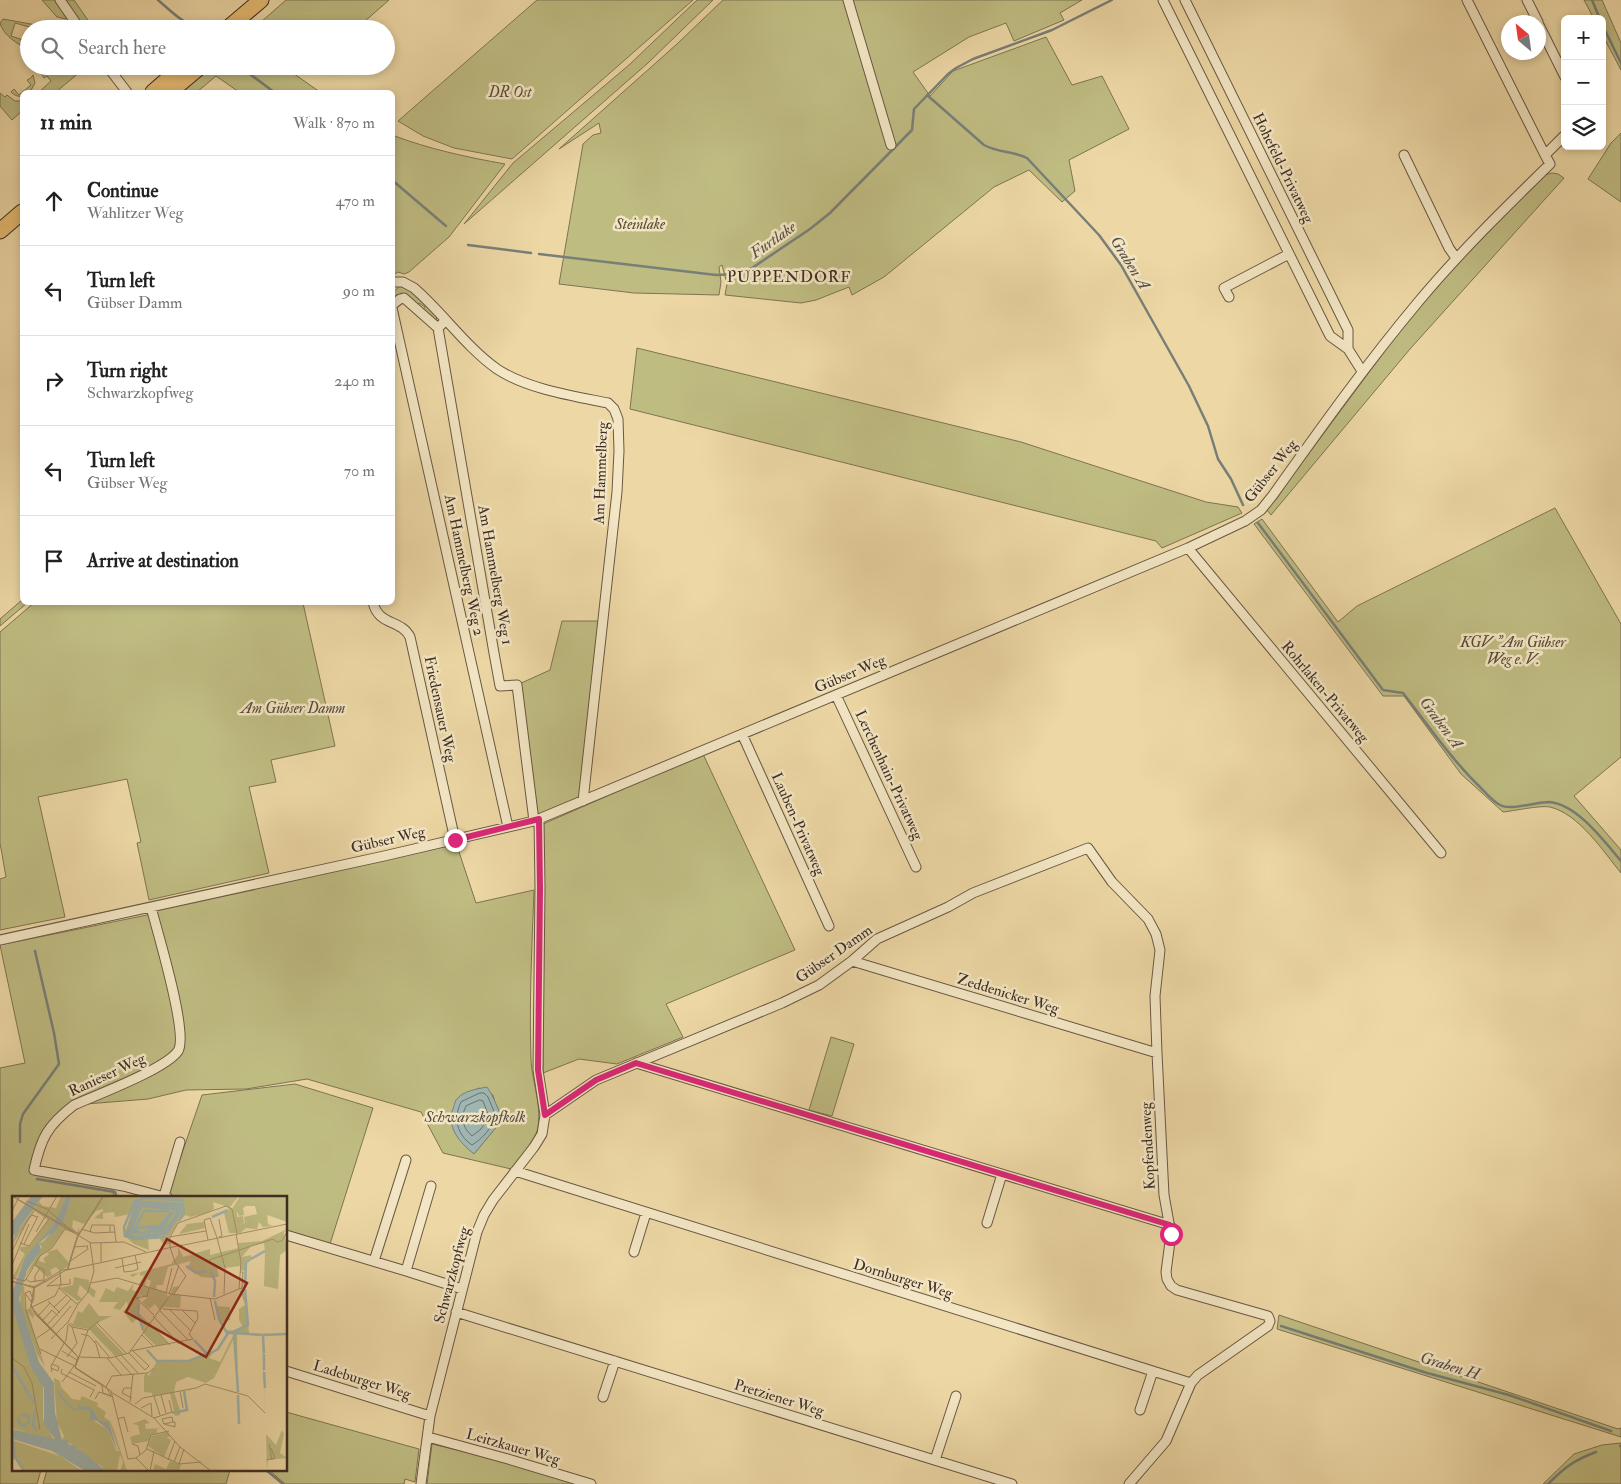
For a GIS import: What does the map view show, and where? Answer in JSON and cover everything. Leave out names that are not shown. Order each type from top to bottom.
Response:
[{"type":"main road","points":[[238,20],[261,0]]},
{"type":"main road","points":[[249,20],[272,0]]},
{"type":"main road","points":[[155,90],[173,75]]},
{"type":"main road","points":[[172,90],[190,75]]},
{"type":"main road","points":[[0,218],[20,202]]},
{"type":"main road","points":[[0,232],[20,214]]},
{"type":"street","points":[[60,0],[74,20]]},
{"type":"street","points":[[848,0],[891,144]]},
{"type":"street","name":"Hohefeld-Privatweg","points":[[1163,0],[1330,336],[1348,349],[1362,371]]},
{"type":"street","name":"Hohefeld-Privatweg","points":[[1185,0],[1348,330],[1348,349]]},
{"type":"street","points":[[1467,0],[1545,156],[1561,139]]},
{"type":"street","points":[[1527,0],[1534,15]]},
{"type":"street","points":[[1546,39],[1561,69]]},
{"type":"street","points":[[114,75],[125,90]]},
{"type":"street","points":[[1404,155],[1449,248],[1456,258]]},
{"type":"street","name":"Gübser Weg","points":[[0,940],[455,840],[537,820],[1246,522],[1261,510],[1362,371],[1419,301],[1456,258],[1550,164],[1545,156]]},
{"type":"street","points":[[1229,297],[1224,288],[1289,254]]},
{"type":"street","name":"Am Hammelberg","points":[[395,282],[403,282],[414,288],[481,356],[503,372],[527,383],[608,403],[617,415],[619,451],[616,501],[583,801]]},
{"type":"street","name":"Am Hammelberg Weg 2","points":[[395,304],[400,299],[406,299],[438,328]]},
{"type":"street","name":"Am Hammelberg Weg 2","points":[[395,320],[508,828]]},
{"type":"street","points":[[438,328],[446,320]]},
{"type":"street","name":"Am Hammelberg Weg 1","points":[[438,328],[500,686],[517,685],[537,820]]},
{"type":"street","name":"Rohrlaken-Privatweg","points":[[1188,548],[1441,853]]},
{"type":"street","name":"Friedensauer Weg","points":[[374,605],[376,612],[383,619],[403,628],[410,637],[455,840]]},
{"type":"street","name":"Lerchenhain-Privatweg","points":[[836,695],[916,867]]},
{"type":"street","name":"Lauben-Privatweg","points":[[742,734],[829,926]]},
{"type":"street","name":"Schwarzkopfweg","points":[[421,1484],[430,1416],[477,1232],[493,1200],[542,1134],[545,1115],[538,1070],[540,888],[537,820]]},
{"type":"street","name":"Gübser Damm","points":[[545,1115],[596,1080],[782,1003],[819,985],[852,961],[877,939],[948,907],[973,893],[1088,848]]},
{"type":"street","name":"Kopfendenweg","points":[[1088,848],[1112,882],[1148,919],[1156,934],[1160,950],[1155,996],[1164,1195],[1171,1234],[1166,1272],[1167,1279],[1176,1290],[1268,1316],[1270,1322],[1268,1326],[1198,1375],[1191,1383],[1166,1442],[1129,1484]]},
{"type":"street","name":"Ranieser Weg","points":[[151,907],[179,1016],[181,1045],[166,1062],[74,1105],[62,1114],[52,1124],[39,1146],[34,1170],[122,1186],[162,1196]]},
{"type":"street","name":"Zeddenicker Weg","points":[[852,961],[1157,1053]]},
{"type":"street","points":[[636,1063],[1170,1225]]},
{"type":"street","name":"Ranieser Weg","points":[[166,1196],[180,1142]]},
{"type":"street","points":[[374,1262],[406,1160]]},
{"type":"street","name":"Dornburger Weg","points":[[516,1171],[1191,1383]]},
{"type":"street","points":[[987,1223],[1002,1174]]},
{"type":"street","points":[[406,1270],[431,1186]]},
{"type":"street","points":[[634,1252],[646,1213]]},
{"type":"street","points":[[288,1236],[406,1270],[462,1289]]},
{"type":"street","name":"Pretziener Weg","points":[[456,1312],[1012,1484]]},
{"type":"street","points":[[603,1397],[615,1361]]},
{"type":"street","name":"Ladeburger Weg","points":[[288,1371],[430,1416]]},
{"type":"street","points":[[1140,1410],[1153,1371]]},
{"type":"street","points":[[935,1460],[956,1396]]},
{"type":"street","name":"Leitzkauer Weg","points":[[428,1437],[591,1484]]},
{"type":"green space","points":[[42,0],[56,0],[67,16],[66,19],[57,17]]},
{"type":"green space","points":[[65,0],[74,0],[88,20],[79,20]]},
{"type":"green space","points":[[286,0],[389,0],[366,20],[263,20]]},
{"type":"green space","name":"DR Ost","points":[[537,0],[693,0],[512,159],[454,148],[423,136],[398,121]]},
{"type":"green space","points":[[697,0],[713,0],[648,63],[464,224],[513,163],[629,65]]},
{"type":"green space","name":"Steinlake","points":[[723,0],[1082,0],[1060,13],[1064,20],[1014,41],[1006,23],[969,37],[913,72],[930,96],[953,71],[1046,37],[1072,85],[1102,76],[1129,129],[1069,160],[1075,191],[1062,202],[1029,170],[994,187],[884,277],[852,295],[849,287],[816,300],[801,303],[725,295],[727,284],[722,265],[719,267],[721,282],[719,295],[634,293],[559,284],[583,144],[593,135],[601,133],[599,123],[559,149],[677,44]]},
{"type":"green space","points":[[1584,0],[1602,0],[1621,43],[1621,70],[1606,42],[1606,15],[1592,15]]},
{"type":"green space","points":[[3,19],[20,22],[20,24],[15,23],[11,36],[20,39],[20,45],[4,32],[0,23]]},
{"type":"green space","points":[[33,75],[35,83],[31,90],[25,90],[31,85],[27,80]]},
{"type":"green space","points":[[42,75],[76,75],[58,90],[41,90],[51,81],[47,76],[44,78]]},
{"type":"green space","points":[[201,75],[296,75],[317,90],[236,90],[216,76],[199,90],[185,90]]},
{"type":"green space","points":[[14,89],[20,96],[11,92]]},
{"type":"green space","points":[[0,93],[5,97],[7,95],[15,101],[20,101],[20,113],[12,120],[0,106]]},
{"type":"green space","points":[[1621,133],[1621,202],[1588,179],[1611,143]]},
{"type":"green space","points":[[395,136],[448,152],[505,164],[449,237],[409,272],[404,274],[398,272],[395,274]]},
{"type":"green space","points":[[1552,173],[1564,178],[1410,349],[1271,515],[1267,510],[1402,328],[1457,264],[1545,175]]},
{"type":"green space","points":[[400,286],[411,291],[437,316],[436,321],[422,310],[425,307],[419,303],[416,306],[406,294],[401,293],[395,299],[395,290]]},
{"type":"green space","points":[[637,348],[1021,442],[1206,502],[1238,507],[1242,513],[1162,548],[1156,541],[630,409]]},
{"type":"green space","name":"KGV \"Am Gübser Weg e. V.","points":[[1555,508],[1621,624],[1621,757],[1574,796],[1621,850],[1621,873],[1590,834],[1571,817],[1550,807],[1534,807],[1503,812],[1461,774],[1404,696],[1383,696],[1254,524],[1262,519],[1338,622],[1357,606]]},
{"type":"green space","points":[[20,602],[20,605],[25,605],[0,626],[0,619]]},
{"type":"green space","name":"Am Gübser Damm","points":[[32,605],[303,605],[335,746],[271,760],[276,782],[249,787],[269,873],[149,900],[137,843],[141,842],[127,779],[38,797],[65,917],[0,930],[0,879],[6,877],[0,843],[0,632]]},
{"type":"green space","points":[[562,621],[603,621],[583,801],[534,821],[517,685],[550,670]]},
{"type":"green space","points":[[703,754],[795,950],[666,1004],[683,1037],[617,1064],[579,1059],[543,1073],[541,825]]},
{"type":"green space","points":[[455,840],[476,903],[534,890],[530,1038],[532,1068],[539,1113],[537,1131],[529,1147],[511,1169],[443,1153],[421,1112],[307,1079],[246,1089],[186,1090],[148,1099],[74,1105],[52,1124],[35,1170],[111,1187],[114,1196],[12,1196],[12,1472],[40,1472],[37,1484],[0,1484],[0,1068],[25,1063],[0,945],[152,914],[151,907]],"holes":[[[479,1088],[493,1095],[501,1115],[498,1125],[474,1154],[457,1099]]]},
{"type":"green space","points":[[831,1037],[854,1044],[832,1116],[809,1110]]},
{"type":"green space","points":[[295,1084],[373,1108],[330,1244],[288,1232],[288,1196],[174,1196],[168,1194],[202,1095]]},
{"type":"green space","points":[[1279,1315],[1618,1429],[1621,1428],[1621,1437],[1277,1329]]},
{"type":"green space","points":[[288,1413],[419,1449],[415,1482],[405,1479],[404,1484],[285,1484],[271,1472],[288,1472]]},
{"type":"green space","points":[[1621,1443],[1621,1484],[1543,1484],[1574,1454],[1602,1445]]},
{"type":"green space","points":[[432,1444],[507,1462],[578,1484],[427,1484]]},
{"type":"green space","points":[[46,1472],[229,1472],[226,1484],[43,1484]]},
{"type":"water","name":"Schwarzkopfkolk","points":[[487,1087],[501,1115],[498,1125],[474,1154],[455,1133],[452,1127],[452,1113],[460,1096],[470,1091]]},
{"type":"waterway","name":"Furtlake","points":[[158,0],[183,20]]},
{"type":"waterway","name":"Furtlake","points":[[539,254],[716,275],[738,274],[749,270],[810,229],[830,213],[912,130],[914,109],[956,68],[973,59],[1052,30],[1112,0]]},
{"type":"waterway","points":[[1592,0],[1598,15]]},
{"type":"waterway","points":[[1606,32],[1621,63]]},
{"type":"waterway","name":"Furtlake","points":[[251,75],[271,90]]},
{"type":"waterway","name":"Graben A","points":[[927,95],[984,145],[1027,158],[1099,235],[1121,265],[1189,386],[1208,426],[1218,459],[1231,479],[1243,505]]},
{"type":"waterway","name":"Furtlake","points":[[395,183],[446,226]]},
{"type":"waterway","name":"Furtlake","points":[[468,245],[531,253]]},
{"type":"waterway","name":"Graben A","points":[[1258,523],[1383,690],[1403,693],[1449,753],[1492,799],[1505,807],[1549,802],[1570,809],[1598,834],[1621,861]]},
{"type":"waterway","points":[[20,1142],[20,1124],[23,1114],[59,1064],[54,1033],[35,951]]},
{"type":"waterway","points":[[37,1179],[115,1192],[116,1196]]},
{"type":"waterway","name":"Graben H","points":[[1281,1326],[1427,1373],[1509,1395],[1611,1431]]},
{"type":"waterway","points":[[1548,1484],[1570,1465],[1596,1452]]},
{"type":"waterway","points":[[268,1472],[283,1484]]},
{"type":"district","name":"PUPPENDORF","points":[[789,277]]},
{"type":"route","points":[[455,840],[539,819],[538,1075],[545,1115],[596,1080],[636,1063],[1170,1225],[1171,1234]]}]
